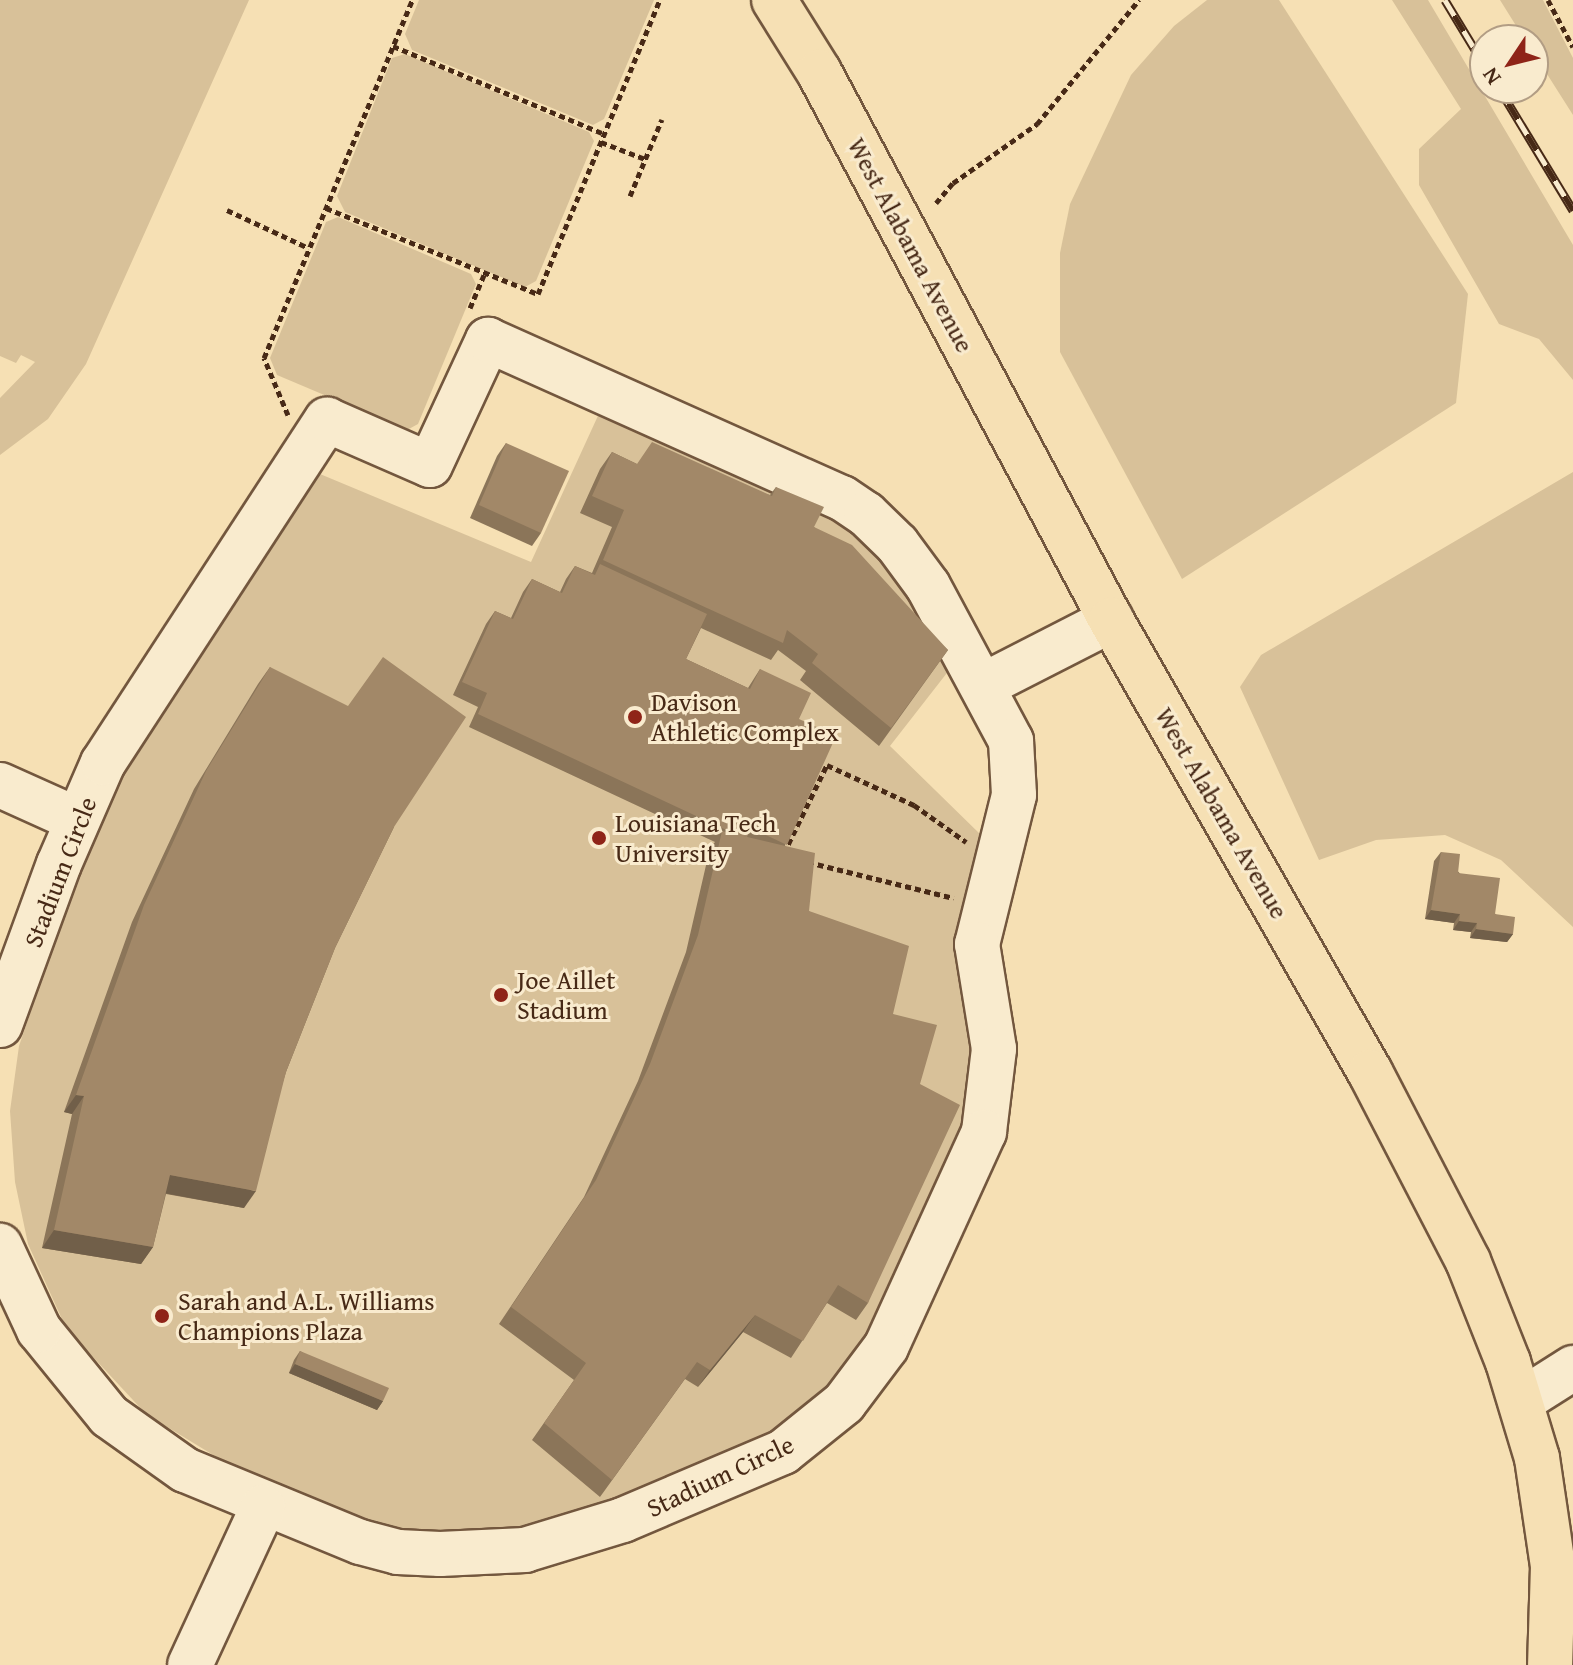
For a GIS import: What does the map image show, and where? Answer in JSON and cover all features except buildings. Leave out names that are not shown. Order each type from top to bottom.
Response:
[{"type":"main road","name":"West Alabama Avenue","points":[[774,0],[819,72],[1111,620],[1422,1170],[1473,1273],[1521,1401],[1547,1510],[1553,1566],[1550,1665]]},
{"type":"street","name":"Stadium Circle","points":[[0,1025],[78,820],[103,763],[327,420],[430,465],[488,340],[854,506],[897,544],[928,586],[984,685],[1011,741],[1014,795],[977,944],[994,1049],[989,1110],[886,1347],[854,1391],[783,1452],[747,1470],[623,1520],[525,1550],[398,1552],[263,1507],[185,1470],[109,1416],[39,1330],[0,1246]]},
{"type":"street","points":[[984,685],[1111,620]]},
{"type":"street","points":[[0,785],[78,820]]},
{"type":"street","points":[[1521,1401],[1573,1368]]},
{"type":"street","points":[[190,1665],[263,1507]]},
{"type":"path","points":[[304,453],[264,358],[412,0]]},
{"type":"path","points":[[326,208],[538,294],[660,0]]},
{"type":"path","points":[[936,203],[953,183],[1037,124],[1139,0]]},
{"type":"path","points":[[1548,0],[1573,47]]},
{"type":"path","points":[[393,46],[604,134]]},
{"type":"path","points":[[630,196],[662,119]]},
{"type":"path","points":[[601,142],[645,159]]},
{"type":"path","points":[[227,210],[309,248]]},
{"type":"path","points":[[956,898],[783,856],[827,765],[914,805],[967,842]]},
{"type":"shaded area","points":[[0,0],[249,0],[86,364],[48,419],[0,455],[0,398],[35,362],[21,355],[16,363],[0,356]]},
{"type":"shaded area","points":[[419,0],[654,0],[604,119],[593,125],[412,50],[405,34]]},
{"type":"shaded area","points":[[1207,0],[1279,0],[1468,294],[1456,403],[1182,579],[1060,352],[1060,253],[1070,204],[1131,75],[1174,26]]},
{"type":"shaded area","points":[[1392,0],[1428,0],[1469,69],[1469,104],[1490,104],[1573,245],[1573,380],[1539,339],[1499,324],[1419,185],[1419,149],[1461,109]]},
{"type":"shaded area","points":[[1500,0],[1543,0],[1573,58],[1573,115],[1549,77],[1549,24],[1515,24]]},
{"type":"shaded area","points":[[405,54],[589,132],[594,141],[536,281],[525,287],[345,212],[337,196],[392,58]]},
{"type":"shaded area","points":[[338,217],[471,274],[476,284],[418,424],[407,430],[277,375],[270,358],[326,222]]},
{"type":"shaded area","name":"Joe Aillet Stadium","points":[[602,407],[820,510],[863,538],[919,613],[950,669],[890,746],[981,835],[963,954],[976,1085],[962,1131],[857,1364],[780,1429],[659,1486],[502,1535],[440,1536],[391,1529],[335,1514],[223,1461],[146,1414],[66,1328],[28,1244],[15,1182],[10,1111],[19,1046],[91,834],[127,758],[320,474],[531,562]]},
{"type":"shaded area","points":[[1573,472],[1573,927],[1501,860],[1445,835],[1376,840],[1319,860],[1240,687],[1261,655]]},
{"type":"railway","points":[[1445,0],[1469,40]]},
{"type":"railway","points":[[1509,104],[1573,210]]},
{"type":"place","name":"Davison Athletic Complex","points":[[635,717]]},
{"type":"place","name":"Louisiana Tech University","points":[[599,838]]},
{"type":"place","name":"Joe Aillet Stadium","points":[[501,995]]},
{"type":"place","name":"Sarah and A.L. Williams Champions Plaza","points":[[162,1316]]}]
